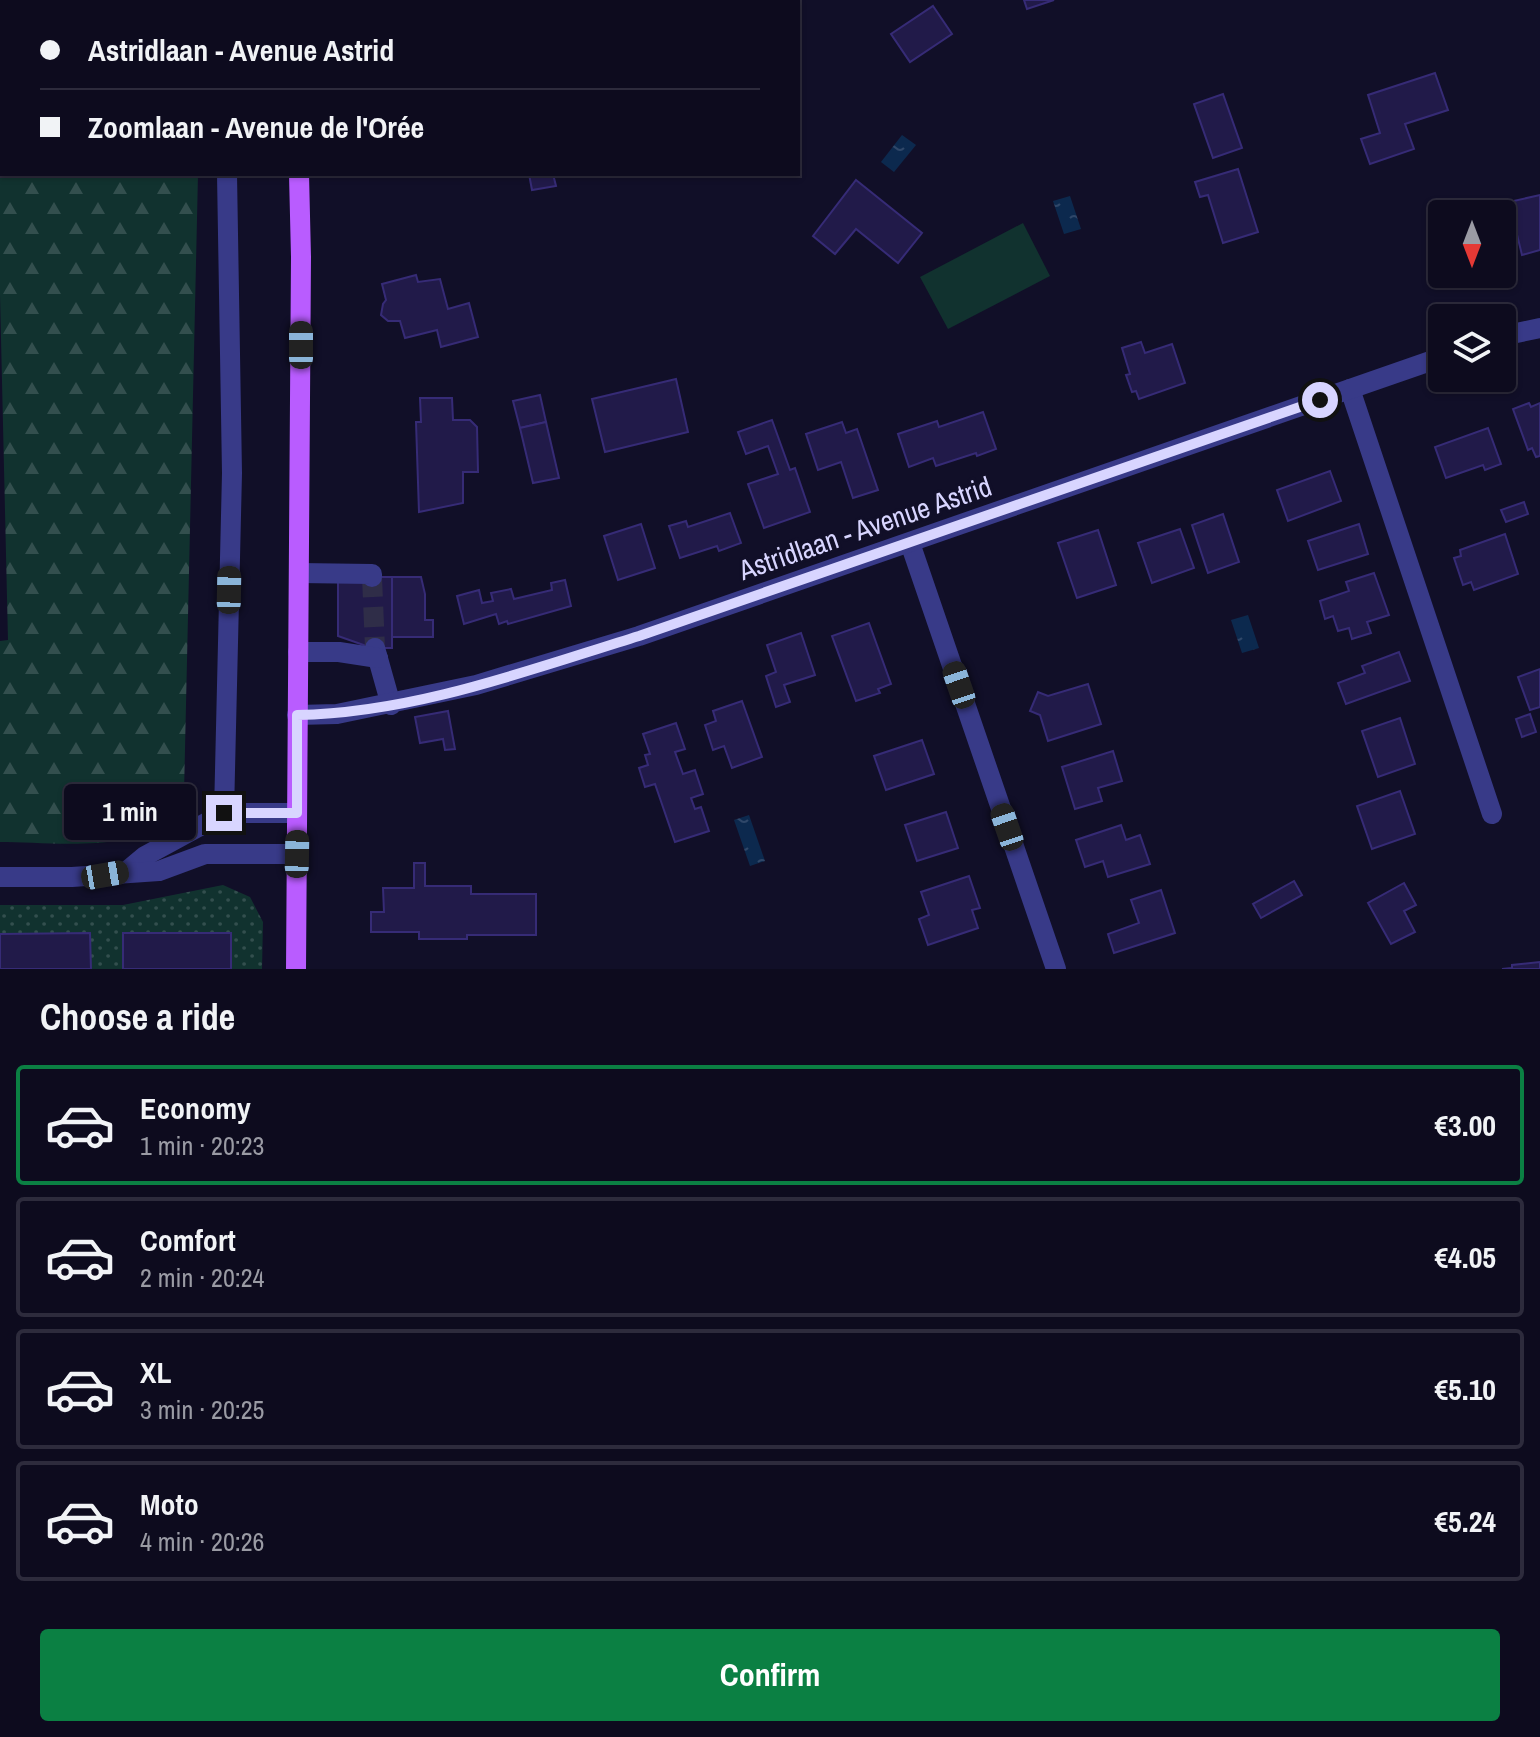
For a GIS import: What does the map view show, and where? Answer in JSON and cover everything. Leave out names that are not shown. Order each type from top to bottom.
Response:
[{"type":"main road","points":[[296,969],[299,176]]},
{"type":"street","points":[[224,813],[232,473],[227,176]]},
{"type":"street","points":[[1516,333],[1540,328]]},
{"type":"street","name":"Astridlaan - Avenue Astrid","points":[[297,715],[337,714],[391,705],[476,685],[593,651],[1428,362]]},
{"type":"street","points":[[1350,389],[1492,814]]},
{"type":"street","points":[[910,543],[1056,969]]},
{"type":"street","points":[[299,573],[372,574],[372,577]]},
{"type":"street","points":[[298,652],[376,653],[391,705]]},
{"type":"street","points":[[127,871],[145,856],[224,813],[297,813]]},
{"type":"street","points":[[0,877],[72,877],[159,871],[205,854],[297,854]]},
{"type":"green space","points":[[0,176],[198,176],[184,793],[168,821],[148,833],[129,839],[85,844],[0,842],[0,641],[8,640]]},
{"type":"green space","points":[[1023,223],[1050,276],[948,329],[920,277]]},
{"type":"green space","points":[[223,885],[250,897],[263,922],[262,969],[0,969],[0,905],[123,905]]},
{"type":"water","points":[[902,135],[916,145],[894,172],[881,162]]},
{"type":"water","points":[[1070,196],[1081,229],[1064,234],[1053,201]]},
{"type":"water","points":[[1248,615],[1259,648],[1242,653],[1231,620]]},
{"type":"water","points":[[749,815],[765,861],[750,866],[734,820]]},
{"type":"building","points":[[1024,0],[1054,0],[1027,9]]},
{"type":"building","points":[[933,6],[952,34],[910,62],[891,34]]},
{"type":"building","points":[[1435,73],[1448,110],[1405,124],[1414,149],[1370,164],[1361,139],[1380,133],[1368,95]]},
{"type":"building","points":[[1223,94],[1242,148],[1213,158],[1194,104]]},
{"type":"building","points":[[1238,169],[1258,232],[1223,243],[1208,195],[1200,197],[1195,182]]},
{"type":"building","points":[[529,176],[554,176],[556,186],[532,190]]},
{"type":"building","points":[[856,180],[922,233],[898,263],[856,229],[835,254],[813,236]]},
{"type":"building","points":[[1540,195],[1540,250],[1522,255],[1516,231],[1516,200]]},
{"type":"building","points":[[416,275],[418,282],[440,279],[448,309],[469,303],[478,337],[441,347],[437,330],[405,338],[400,321],[388,321],[381,315],[386,300],[382,284]]},
{"type":"building","points":[[1141,342],[1145,353],[1172,344],[1185,383],[1139,399],[1136,391],[1132,392],[1126,375],[1130,374],[1122,348]]},
{"type":"building","points":[[676,379],[688,432],[605,452],[592,399]]},
{"type":"building","points":[[540,395],[546,422],[520,428],[513,401]]},
{"type":"building","points":[[420,398],[452,398],[453,420],[470,420],[477,427],[478,472],[463,472],[463,503],[419,512],[416,422],[421,422]]},
{"type":"building","points":[[1529,403],[1531,407],[1540,403],[1540,456],[1536,457],[1532,448],[1528,450],[1513,409]]},
{"type":"building","points":[[983,412],[996,449],[936,466],[933,458],[909,467],[898,434],[937,421],[939,427]]},
{"type":"building","points":[[772,420],[790,470],[795,468],[810,512],[764,528],[748,484],[778,474],[768,446],[746,454],[738,432]]},
{"type":"building","points":[[546,422],[559,478],[533,483],[520,428]]},
{"type":"building","points":[[842,422],[846,433],[857,429],[878,490],[853,498],[841,462],[818,470],[806,434]]},
{"type":"building","points":[[1488,428],[1501,464],[1485,470],[1483,465],[1446,478],[1435,447]]},
{"type":"building","points":[[1330,471],[1341,501],[1288,521],[1277,490]]},
{"type":"building","points":[[1524,502],[1528,514],[1506,522],[1501,510]]},
{"type":"building","points":[[730,513],[741,543],[719,551],[717,546],[680,558],[669,526],[686,521],[688,527]]},
{"type":"building","points":[[1223,514],[1239,562],[1208,573],[1192,525]]},
{"type":"building","points":[[641,524],[655,568],[618,580],[604,536]]},
{"type":"building","points":[[1359,524],[1368,554],[1318,570],[1308,541]]},
{"type":"building","points":[[1180,529],[1194,568],[1152,583],[1138,543]]},
{"type":"building","points":[[1098,530],[1116,585],[1077,598],[1058,543]]},
{"type":"building","points":[[1505,534],[1518,574],[1474,590],[1471,582],[1463,585],[1454,558],[1461,556],[1460,550]]},
{"type":"building","points":[[1374,573],[1389,615],[1367,622],[1371,633],[1352,639],[1349,628],[1338,631],[1333,616],[1325,619],[1320,601],[1349,591],[1346,582]]},
{"type":"building","points":[[338,577],[392,577],[392,648],[372,648],[338,636]]},
{"type":"building","points":[[392,577],[421,577],[425,594],[425,620],[433,620],[433,637],[392,637]]},
{"type":"building","points":[[565,580],[571,606],[508,624],[507,621],[499,624],[496,614],[464,624],[457,596],[479,590],[482,603],[493,601],[491,593],[511,589],[514,599],[552,590],[551,583]]},
{"type":"building","points":[[869,623],[891,684],[878,689],[880,693],[856,701],[832,636]]},
{"type":"building","points":[[801,633],[815,675],[784,685],[790,702],[776,707],[766,676],[776,672],[767,645]]},
{"type":"building","points":[[1399,652],[1410,681],[1346,704],[1338,683],[1365,673],[1362,666]]},
{"type":"building","points":[[1540,669],[1540,707],[1530,710],[1518,677]]},
{"type":"building","points":[[1088,684],[1101,724],[1048,741],[1040,715],[1030,711],[1038,692],[1048,696]]},
{"type":"building","points":[[742,701],[762,757],[732,768],[724,746],[713,750],[705,725],[716,721],[713,711]]},
{"type":"building","points":[[448,711],[455,749],[445,750],[443,739],[420,743],[415,717]]},
{"type":"building","points":[[1530,714],[1536,732],[1522,737],[1516,719]]},
{"type":"building","points":[[1400,718],[1415,764],[1378,777],[1362,731]]},
{"type":"building","points":[[676,723],[685,749],[675,752],[683,774],[695,770],[703,794],[691,798],[695,809],[701,807],[709,831],[675,842],[655,784],[645,787],[639,768],[648,765],[645,755],[650,754],[643,734]]},
{"type":"building","points":[[922,740],[934,774],[886,790],[874,756]]},
{"type":"building","points":[[1113,751],[1122,781],[1098,788],[1102,801],[1075,809],[1062,767]]},
{"type":"building","points":[[1400,791],[1415,834],[1372,849],[1357,806]]},
{"type":"building","points":[[946,812],[958,848],[917,861],[905,825]]},
{"type":"building","points":[[1121,825],[1126,840],[1140,835],[1150,864],[1108,877],[1103,861],[1085,867],[1076,840]]},
{"type":"building","points":[[414,863],[425,863],[425,886],[471,886],[471,894],[536,894],[536,935],[419,939],[419,932],[371,932],[371,912],[384,912],[383,888],[414,888]]},
{"type":"building","points":[[969,876],[980,908],[972,910],[978,928],[928,945],[919,919],[929,915],[921,892]]},
{"type":"building","points":[[1294,881],[1302,895],[1261,918],[1253,904]]},
{"type":"building","points":[[1404,883],[1416,905],[1404,911],[1415,932],[1391,944],[1368,903]]},
{"type":"building","points":[[1161,890],[1175,933],[1114,953],[1108,934],[1139,923],[1131,900]]},
{"type":"building","points":[[90,933],[91,969],[0,969],[0,934]]},
{"type":"building","points":[[123,933],[231,933],[231,969],[123,969]]},
{"type":"building","points":[[1540,962],[1540,969],[1502,969],[1512,968],[1512,965]]},
{"type":"tunnel","points":[[372,577],[375,648]]},
{"type":"route","points":[[224,813],[297,813],[297,715],[337,714],[391,705],[563,660],[1320,400]]}]
